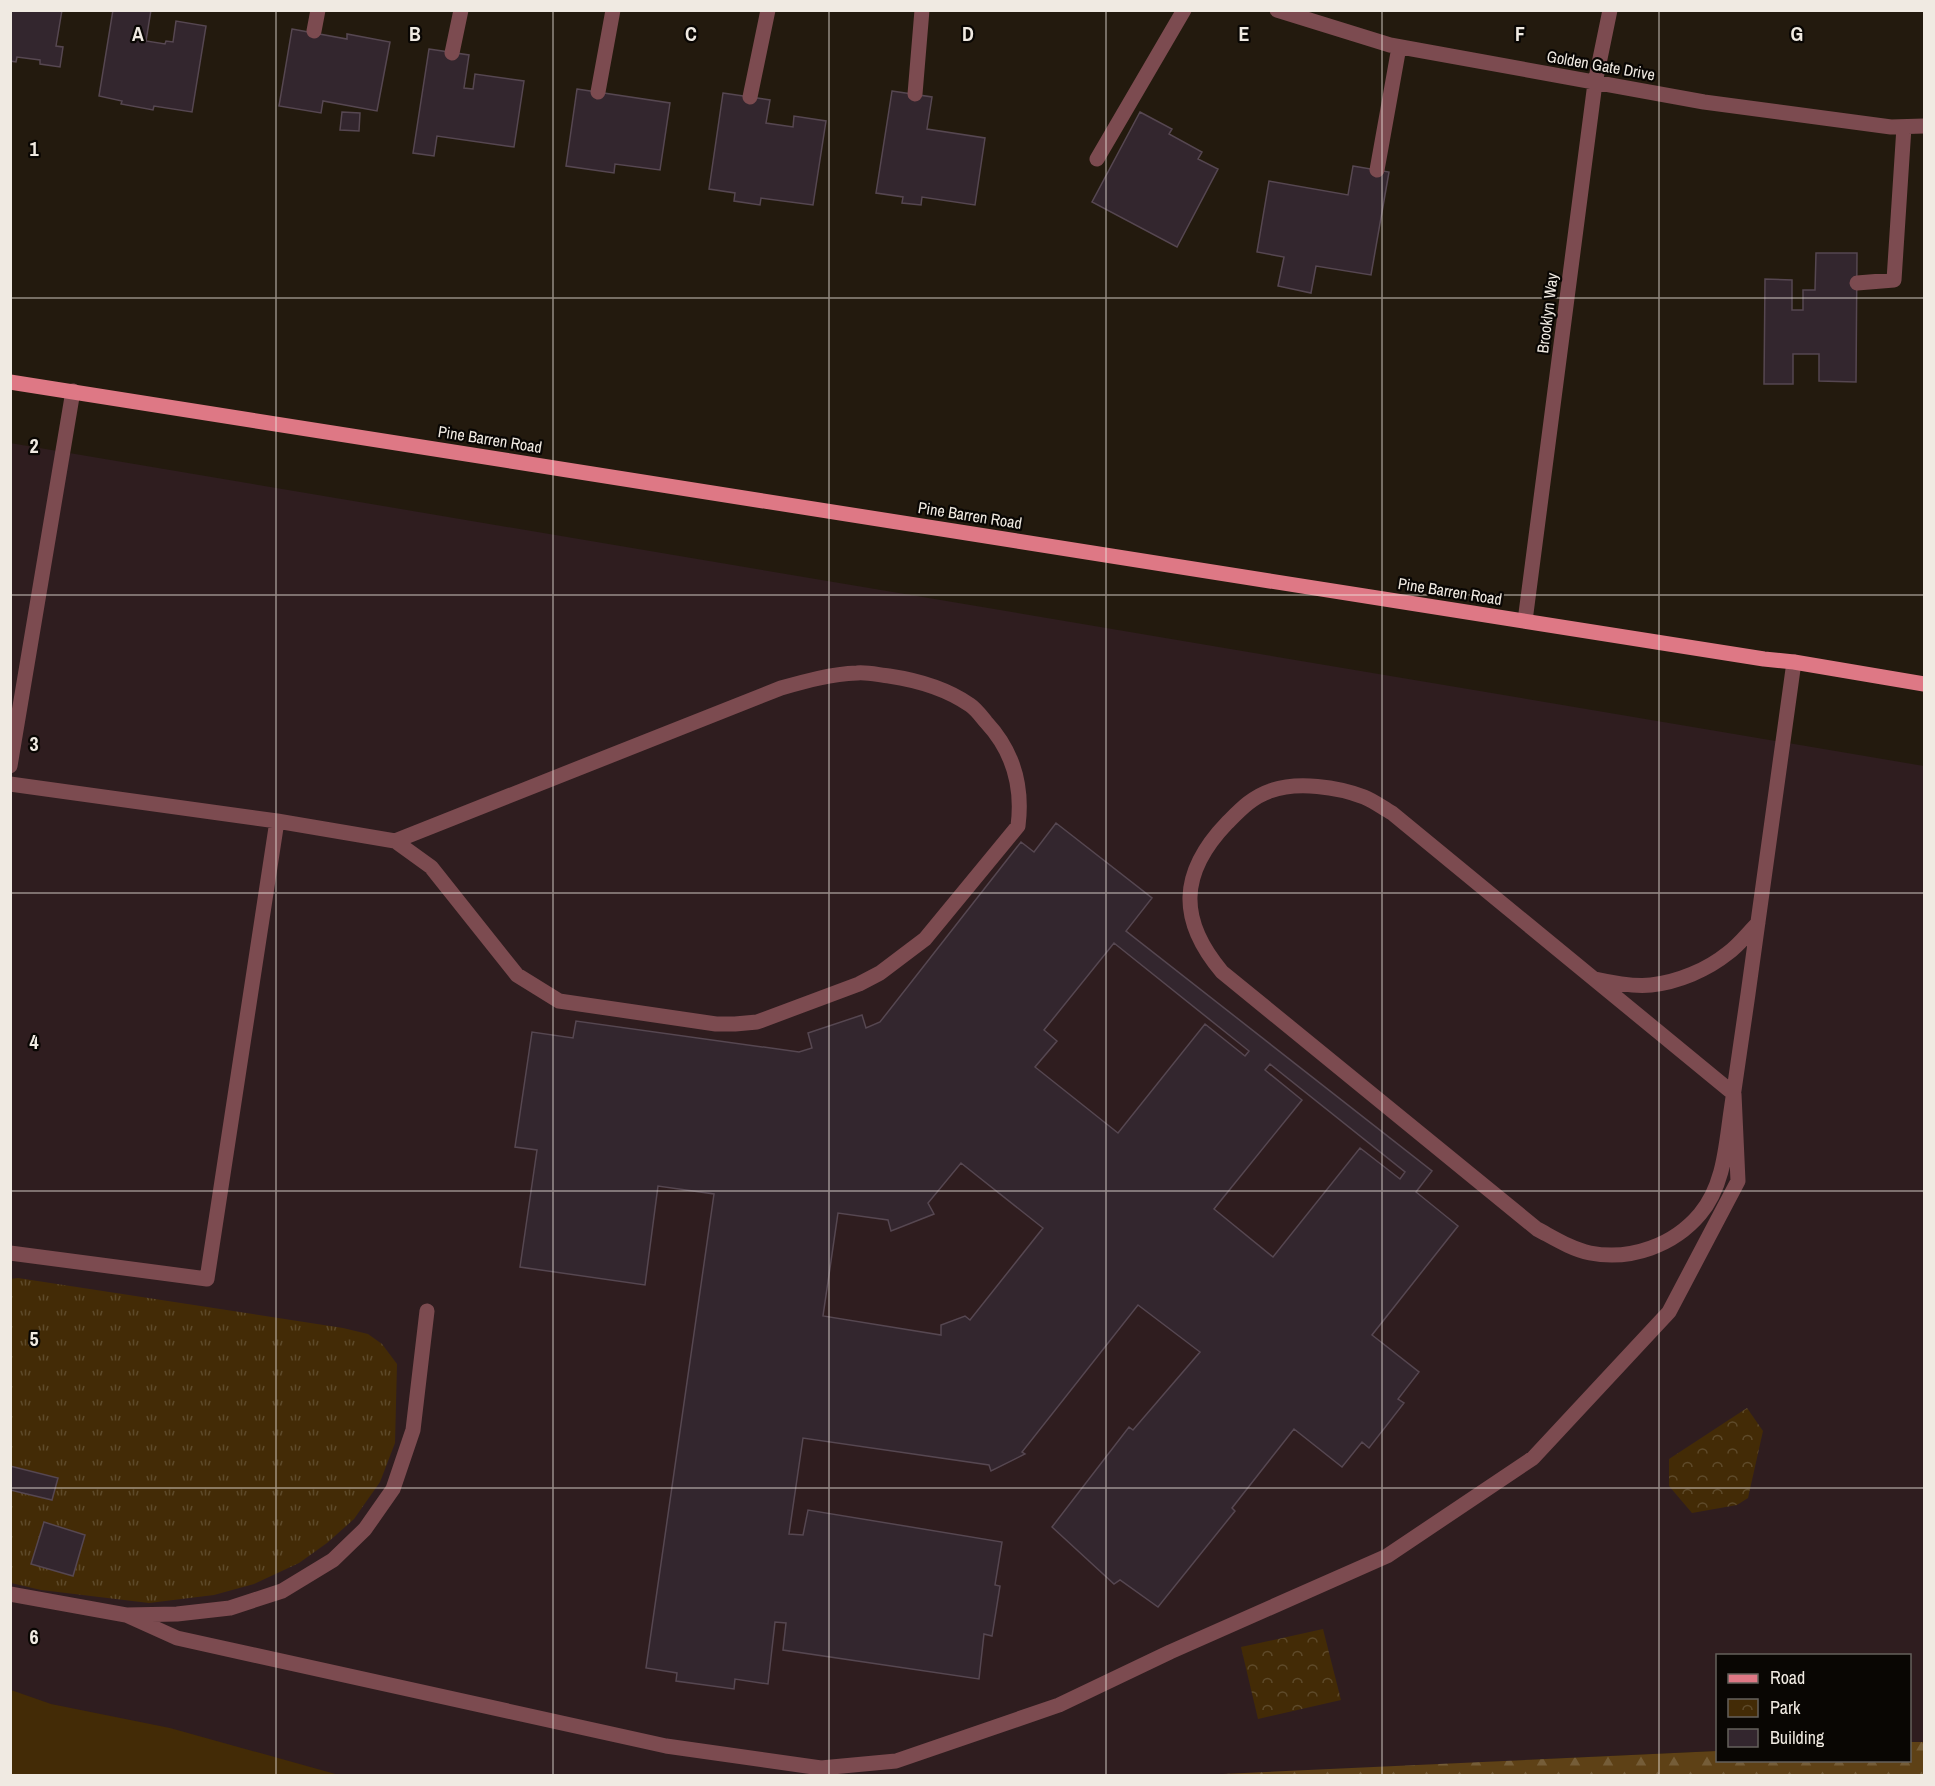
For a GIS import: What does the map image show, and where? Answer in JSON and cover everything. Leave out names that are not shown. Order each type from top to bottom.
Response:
[{"type":"main road","name":"Pine Barren Road","points":[[10,382],[1924,684]]},
{"type":"street","points":[[314,31],[318,10]]},
{"type":"street","points":[[452,53],[461,10]]},
{"type":"street","points":[[598,92],[613,10]]},
{"type":"street","points":[[750,97],[768,10]]},
{"type":"street","points":[[915,94],[922,10]]},
{"type":"street","points":[[1096,159],[1184,10]]},
{"type":"street","name":"Golden Gate Drive","points":[[1277,10],[1398,47],[1595,83],[1704,102],[1891,127],[1924,126]]},
{"type":"street","name":"Brooklyn Way","points":[[1525,621],[1595,83],[1611,10]]},
{"type":"street","points":[[1377,170],[1398,47]]},
{"type":"street","points":[[1857,283],[1894,280],[1904,127]]},
{"type":"street","points":[[10,766],[73,391]]},
{"type":"street","points":[[126,1615],[177,1638],[666,1746],[820,1768],[896,1761],[1059,1705],[1170,1652],[1387,1556],[1533,1458],[1669,1312],[1738,1181],[1734,1094],[1392,813],[1366,798],[1334,789],[1300,786],[1271,790],[1247,803],[1219,831],[1198,860],[1191,882],[1189,904],[1195,927],[1207,955],[1222,972],[1537,1229],[1563,1243],[1591,1253],[1621,1255],[1652,1249],[1677,1235],[1701,1213],[1715,1189],[1722,1166],[1734,1094],[1794,662]]},
{"type":"street","points":[[10,784],[277,821],[395,841],[430,867],[517,975],[559,1001],[717,1024],[757,1022],[858,984],[880,973],[900,959],[925,939],[1018,826],[1021,807],[1018,778],[1006,750],[993,729],[971,705],[909,679],[859,672],[820,678],[781,688],[395,841]]},
{"type":"street","points":[[10,1253],[207,1280],[277,821]]},
{"type":"street","points":[[1594,979],[1650,986],[1679,979],[1709,967],[1729,952],[1758,923]]},
{"type":"street","points":[[10,1594],[126,1615],[177,1614],[230,1608],[282,1591],[333,1560],[365,1529],[393,1489],[413,1430],[427,1311]]},
{"type":"shaded area","points":[[10,443],[1924,766],[1924,1742],[1911,1742],[1911,1654],[1716,1654],[1716,1751],[1201,1776],[11,1775]]},
{"type":"green space","points":[[18,1278],[343,1328],[368,1334],[382,1344],[397,1364],[395,1443],[380,1482],[354,1519],[327,1543],[299,1563],[254,1584],[214,1595],[149,1603],[41,1590],[11,1583],[10,1279]]},
{"type":"green space","points":[[1747,1408],[1763,1431],[1748,1498],[1737,1505],[1692,1513],[1669,1486],[1669,1459]]},
{"type":"green space","points":[[1323,1629],[1341,1700],[1258,1719],[1241,1647]]},
{"type":"green space","points":[[11,1690],[51,1704],[170,1728],[339,1775],[11,1775]]},
{"type":"green space","points":[[1911,1742],[1924,1742],[1924,1775],[1201,1775],[1716,1751],[1716,1762],[1911,1762]]},
{"type":"building","points":[[10,10],[62,10],[56,46],[63,47],[60,67],[40,64],[40,60],[17,57],[16,62],[10,61]]},
{"type":"building","points":[[113,10],[151,10],[146,41],[165,44],[166,41],[173,42],[176,21],[206,26],[192,112],[154,106],[153,110],[121,104],[122,101],[99,96]]},
{"type":"building","points":[[292,29],[347,39],[347,34],[390,42],[377,111],[323,101],[321,113],[279,106]]},
{"type":"building","points":[[429,49],[469,55],[464,88],[473,89],[475,74],[524,81],[514,147],[437,136],[434,156],[413,153]]},
{"type":"building","points":[[577,89],[670,103],[660,170],[615,164],[614,173],[566,166]]},
{"type":"building","points":[[892,91],[932,97],[927,129],[985,138],[975,205],[922,197],[921,205],[902,203],[903,197],[876,193]]},
{"type":"building","points":[[723,93],[770,100],[766,123],[793,127],[794,116],[826,121],[813,205],[761,198],[760,205],[734,201],[735,193],[709,189]]},
{"type":"building","points":[[342,112],[360,113],[359,131],[340,130]]},
{"type":"building","points":[[1140,112],[1172,129],[1169,134],[1202,152],[1198,159],[1218,169],[1177,247],[1092,202]]},
{"type":"building","points":[[1353,166],[1389,172],[1371,275],[1316,266],[1311,293],[1278,286],[1284,257],[1257,252],[1269,181],[1348,195]]},
{"type":"building","points":[[1816,253],[1857,253],[1856,382],[1819,381],[1819,354],[1793,354],[1793,384],[1764,384],[1765,279],[1792,280],[1792,310],[1803,310],[1803,290],[1815,290]]},
{"type":"building","points":[[1056,823],[1152,898],[1126,931],[1432,1171],[1416,1192],[1458,1226],[1372,1335],[1419,1372],[1398,1399],[1404,1403],[1369,1448],[1362,1442],[1342,1467],[1294,1429],[1232,1508],[1235,1511],[1158,1607],[1120,1580],[1114,1584],[1052,1527],[1129,1427],[1133,1430],[1200,1352],[1138,1305],[1022,1452],[1025,1454],[991,1471],[989,1465],[803,1438],[789,1534],[803,1535],[808,1510],[1002,1542],[995,1585],[1000,1586],[992,1636],[984,1634],[979,1679],[783,1650],[786,1623],[775,1622],[768,1684],[735,1679],[734,1689],[676,1681],[677,1673],[646,1668],[714,1194],[658,1186],[645,1285],[520,1267],[537,1150],[515,1147],[532,1032],[573,1038],[576,1021],[799,1052],[812,1048],[808,1033],[862,1015],[866,1028],[880,1022],[1021,842],[1034,852]],"holes":[[[1114,943],[1249,1051],[1245,1056],[1205,1024],[1118,1133],[1035,1067],[1057,1041],[1044,1030]],[[1270,1064],[1405,1172],[1400,1179],[1360,1148],[1273,1257],[1214,1209],[1302,1100],[1265,1070]],[[961,1163],[1043,1228],[970,1320],[965,1316],[941,1325],[941,1335],[823,1316],[838,1213],[888,1220],[891,1231],[934,1214],[928,1203]]]},
{"type":"building","points":[[10,1466],[58,1478],[52,1500],[10,1490]]},
{"type":"building","points":[[44,1522],[85,1535],[73,1576],[31,1564]]}]
